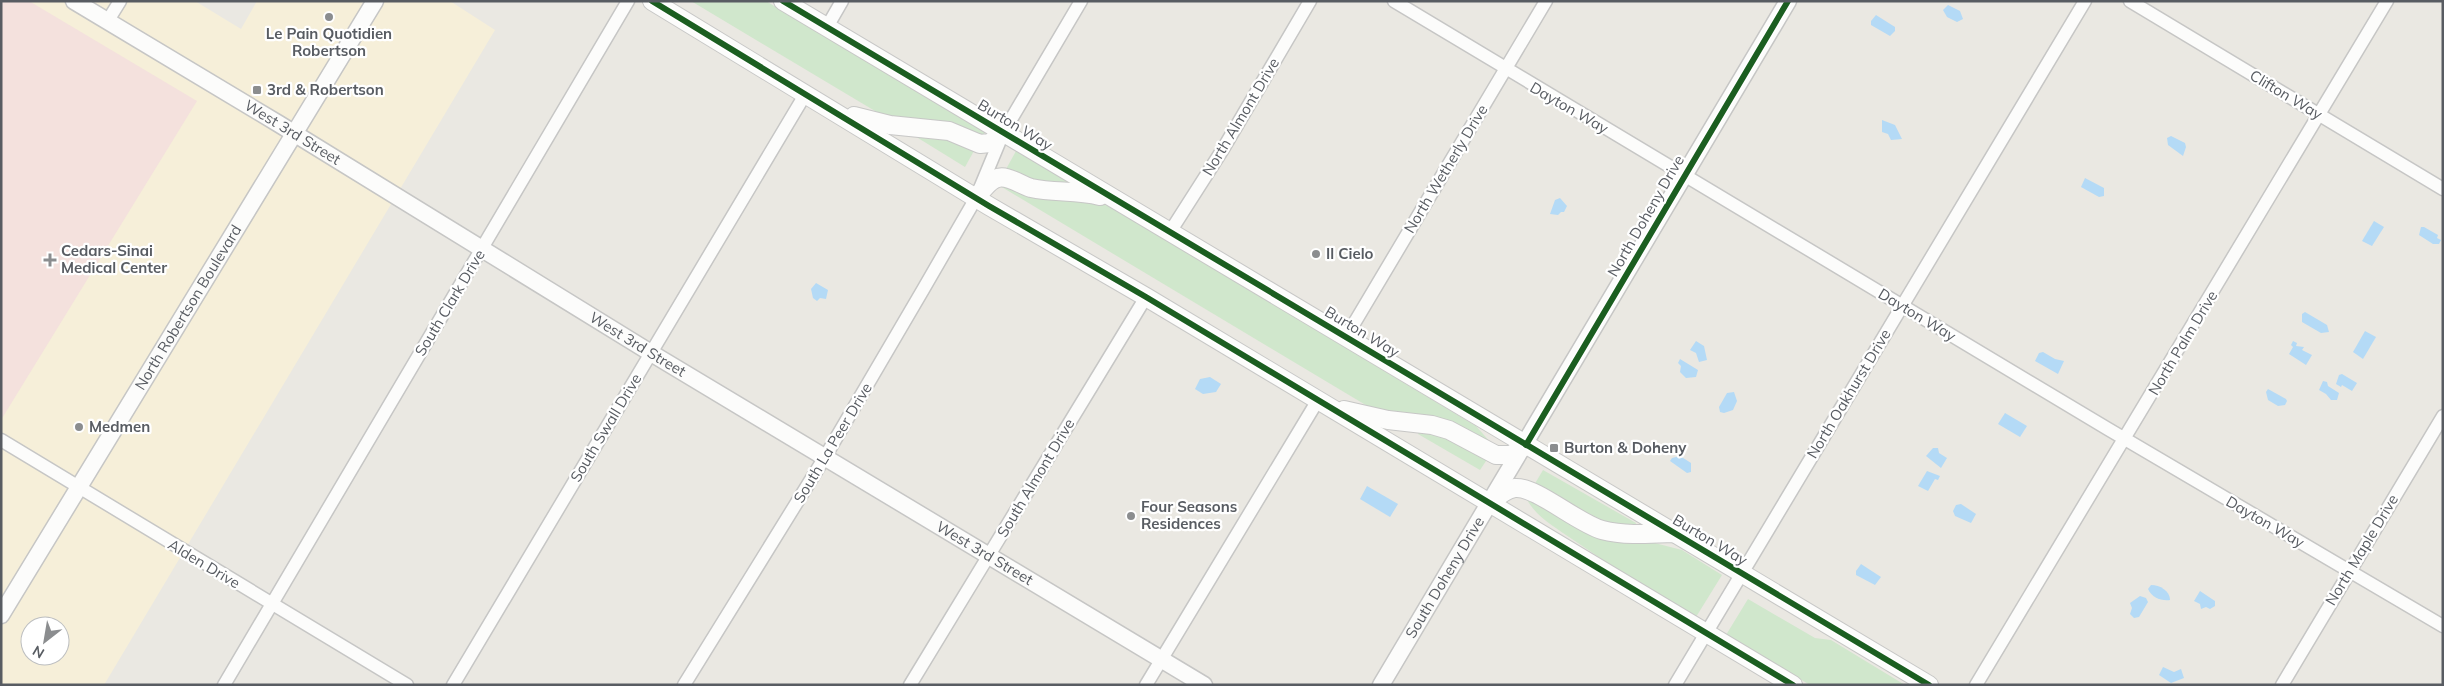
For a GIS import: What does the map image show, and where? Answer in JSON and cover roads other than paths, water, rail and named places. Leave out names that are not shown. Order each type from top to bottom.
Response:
[{"type":"main road","points":[[652,1],[976,198],[1146,297],[1794,685]]},
{"type":"main road","name":"Burton Way","points":[[783,1],[1929,685]]},
{"type":"main road","points":[[837,112],[890,126],[949,131],[980,144],[990,143],[1003,133]]},
{"type":"main road","points":[[976,198],[994,179],[1003,177],[1030,188],[1057,192],[1082,192],[1118,201]]},
{"type":"main road","points":[[1323,403],[1388,420],[1432,425],[1449,430],[1496,455],[1510,455],[1526,445]]},
{"type":"main road","points":[[1489,504],[1505,491],[1522,488],[1582,522],[1603,530],[1630,534],[1675,534]]},
{"type":"street","name":"West 3rd Street","points":[[74,1],[483,248],[651,353],[1204,685]]},
{"type":"street","points":[[108,22],[120,1]]},
{"type":"street","name":"North Robertson Boulevard","points":[[1,614],[296,134],[375,1]]},
{"type":"street","name":"South Clark Drive","points":[[224,685],[628,1]]},
{"type":"street","points":[[826,27],[842,1]]},
{"type":"street","name":"South La Peer Drive","points":[[684,685],[826,457],[976,198],[1003,133],[1081,1]]},
{"type":"street","name":"North Almont Drive","points":[[1170,232],[1223,149],[1310,1]]},
{"type":"street","name":"Dayton Way","points":[[1394,1],[1505,70],[2443,626]]},
{"type":"street","name":"North Wetherly Drive","points":[[1346,337],[1546,1]]},
{"type":"street","name":"North Doheny Drive","points":[[1526,445],[1788,1]]},
{"type":"street","name":"North Oakhurst Drive","points":[[1675,685],[2085,1]]},
{"type":"street","name":"Clifton Way","points":[[2130,1],[2443,189]]},
{"type":"street","name":"North Palm Drive","points":[[1976,685],[2126,439],[2387,1]]},
{"type":"street","name":"South Swall Drive","points":[[453,685],[806,94]]},
{"type":"street","name":"South Almont Drive","points":[[910,685],[1146,297]]},
{"type":"street","points":[[1146,685],[1323,403]]},
{"type":"street","name":"North Maple Drive","points":[[2282,685],[2443,416]]},
{"type":"street","name":"Alden Drive","points":[[1,440],[407,685]]},
{"type":"street","name":"South Doheny Drive","points":[[1381,685],[1526,445]]},
{"type":"water","points":[[1948,5],[1960,11],[1963,19],[1957,22],[1947,17],[1943,10]]},
{"type":"water","points":[[1876,15],[1895,27],[1895,31],[1890,36],[1871,25],[1871,21]]},
{"type":"water","points":[[1882,120],[1895,125],[1902,139],[1891,140],[1888,134],[1882,132]]},
{"type":"water","points":[[2171,136],[2185,143],[2186,147],[2183,156],[2168,145],[2167,138]]},
{"type":"water","points":[[2085,178],[2104,188],[2104,196],[2099,197],[2081,187]]},
{"type":"water","points":[[1560,198],[1567,206],[1564,212],[1558,215],[1550,214],[1555,200]]},
{"type":"water","points":[[2374,221],[2384,227],[2372,246],[2362,241]]},
{"type":"water","points":[[2421,227],[2438,235],[2437,238],[2441,240],[2439,244],[2433,244],[2419,235]]},
{"type":"water","points":[[816,283],[828,290],[826,299],[820,298],[817,301],[813,298],[811,289]]},
{"type":"water","points":[[2305,312],[2327,325],[2329,332],[2321,333],[2302,322],[2302,314]]},
{"type":"water","points":[[2365,331],[2376,337],[2363,359],[2353,352]]},
{"type":"water","points":[[1696,341],[1704,346],[1707,360],[1699,362],[1696,353],[1690,350]]},
{"type":"water","points":[[2293,341],[2297,343],[2296,346],[2304,347],[2302,350],[2312,355],[2306,365],[2289,354],[2293,347],[2291,345]]},
{"type":"water","points":[[2043,352],[2055,359],[2064,361],[2058,374],[2035,361],[2039,353]]},
{"type":"water","points":[[1680,359],[1698,370],[1696,377],[1686,378],[1680,372],[1681,366],[1678,363]]},
{"type":"water","points":[[2342,374],[2357,383],[2352,391],[2336,384],[2339,375]]},
{"type":"water","points":[[1210,377],[1221,384],[1216,392],[1203,394],[1195,389],[1200,379]]},
{"type":"water","points":[[2323,381],[2327,382],[2328,386],[2339,393],[2337,400],[2331,400],[2319,390]]},
{"type":"water","points":[[2268,389],[2286,399],[2285,405],[2278,406],[2268,400],[2266,392]]},
{"type":"water","points":[[1734,392],[1737,401],[1733,410],[1724,413],[1720,412],[1719,407],[1727,393]]},
{"type":"water","points":[[2005,413],[2027,426],[2020,437],[1998,424]]},
{"type":"water","points":[[1933,448],[1938,448],[1939,453],[1947,458],[1941,468],[1926,456]]},
{"type":"water","points":[[1680,456],[1691,463],[1691,472],[1687,473],[1670,461],[1672,458]]},
{"type":"water","points":[[1927,471],[1940,476],[1938,480],[1935,479],[1928,491],[1918,486]]},
{"type":"water","points":[[1367,486],[1398,504],[1390,517],[1360,499]]},
{"type":"water","points":[[1961,504],[1976,514],[1971,523],[1955,516],[1953,511],[1956,505]]},
{"type":"water","points":[[1861,564],[1881,577],[1875,585],[1856,575],[1856,571]]},
{"type":"water","points":[[2151,585],[2164,589],[2170,600],[2154,597],[2148,589]]},
{"type":"water","points":[[2200,591],[2215,601],[2215,606],[2210,609],[2206,607],[2201,609],[2200,604],[2194,601]]},
{"type":"water","points":[[2140,596],[2146,598],[2148,602],[2139,617],[2134,618],[2130,614],[2132,608],[2130,603]]},
{"type":"water","points":[[2163,667],[2174,672],[2181,669],[2184,678],[2171,683],[2159,675]]},
{"type":"place","name":"Le Pain Quotidien Robertson","points":[[329,17]]},
{"type":"place","name":"3rd & Robertson","points":[[257,90]]},
{"type":"place","name":"Il Cielo","points":[[1316,254]]},
{"type":"place","name":"Cedars-Sinai Medical Center","points":[[50,260]]},
{"type":"place","name":"Medmen","points":[[79,427]]},
{"type":"place","name":"Burton & Doheny","points":[[1554,448]]},
{"type":"place","name":"Four Seasons Residences","points":[[1131,516]]}]
